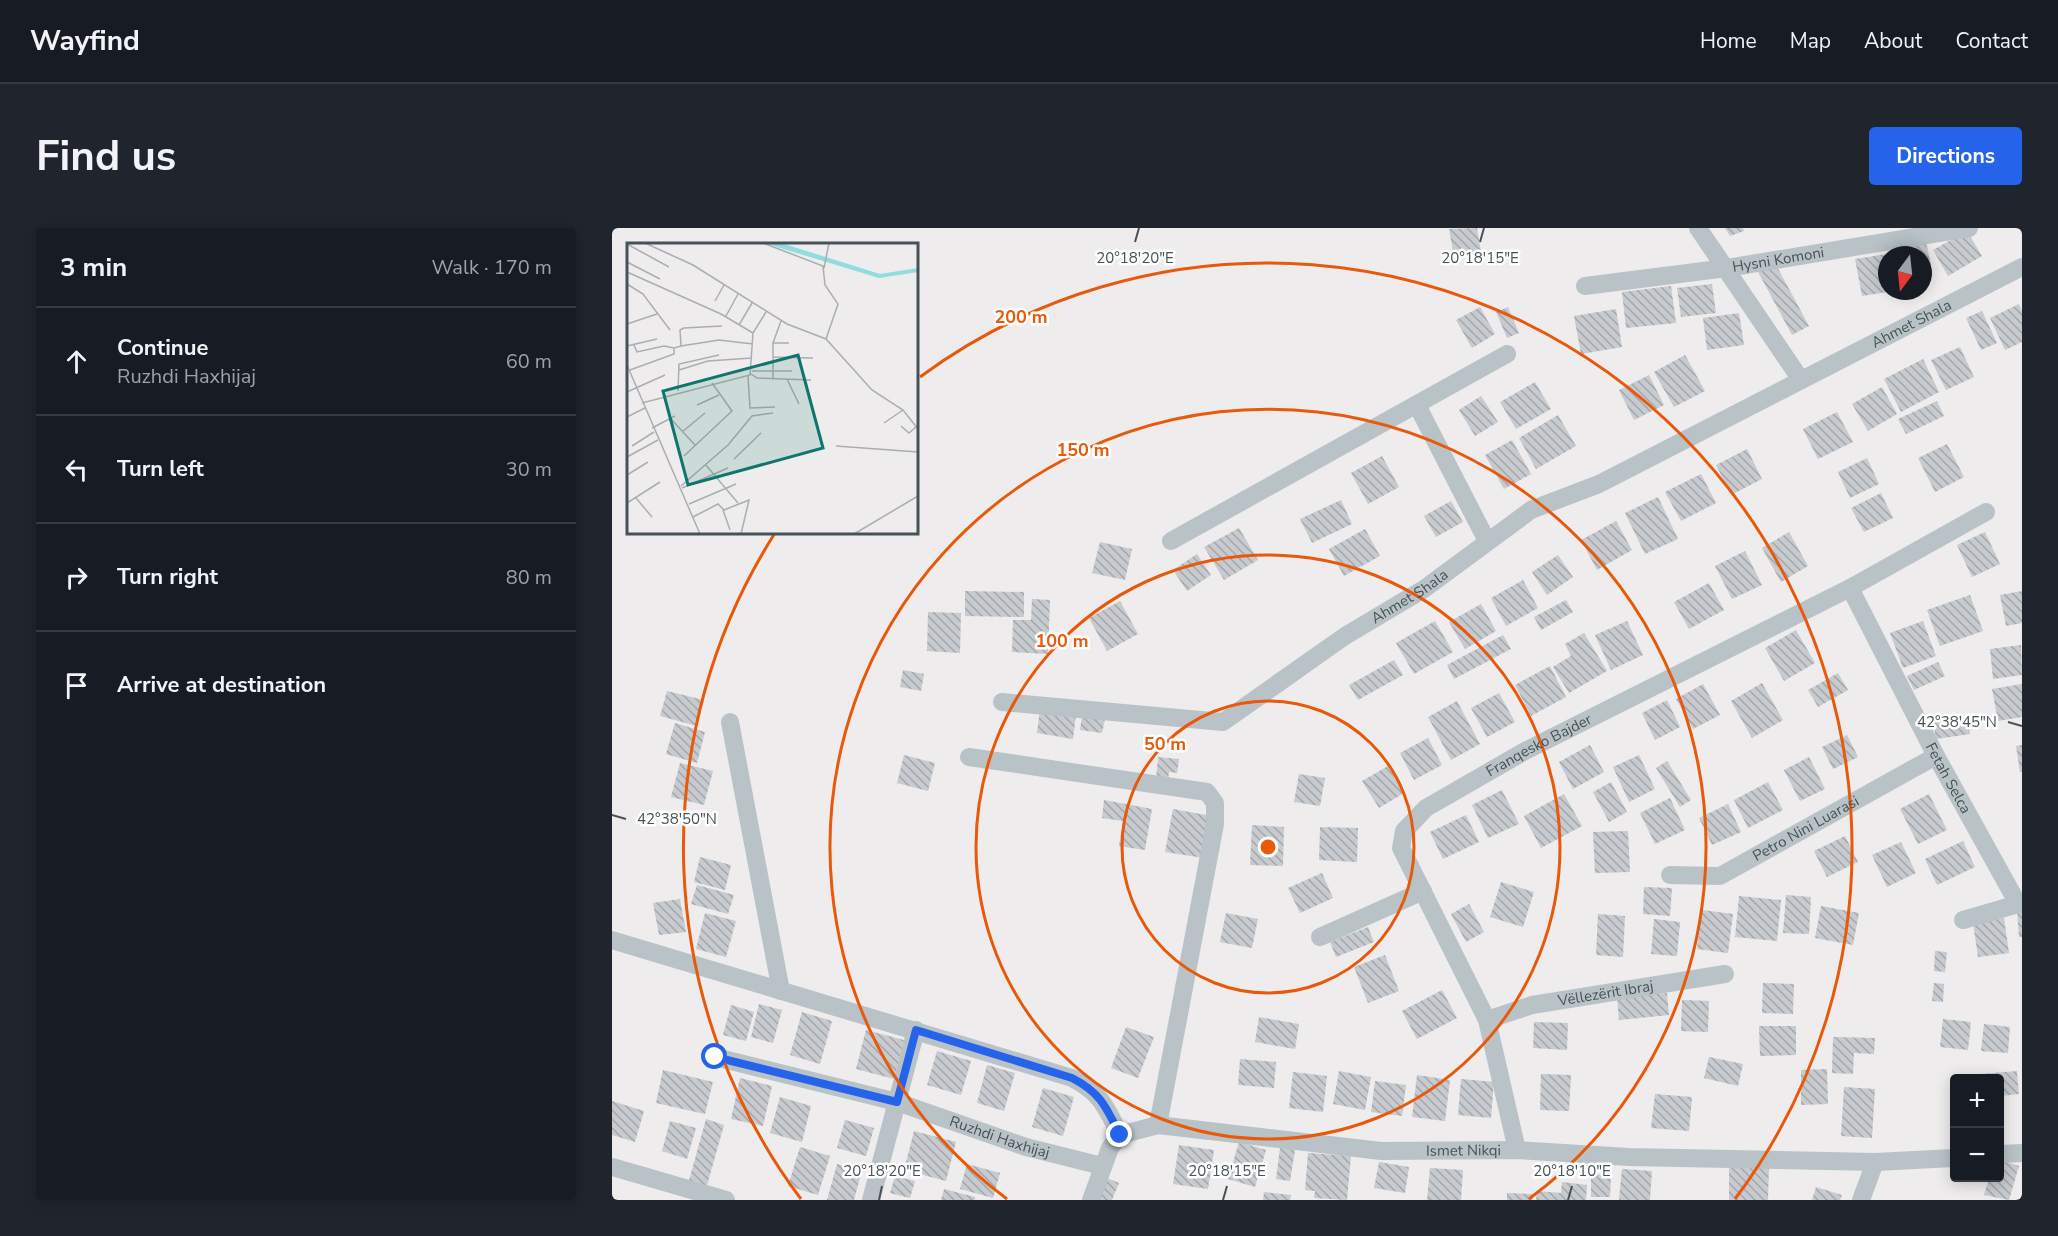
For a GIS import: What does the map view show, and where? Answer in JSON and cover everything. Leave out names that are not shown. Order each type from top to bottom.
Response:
[{"type":"street","points":[[1698,228],[1801,380]]},
{"type":"street","name":"Hysni Komoni","points":[[1585,286],[1726,268],[1969,228]]},
{"type":"street","name":"Ahmet Shala","points":[[1002,702],[1223,723],[1345,636],[1424,589],[1531,510],[1599,484],[2022,267]]},
{"type":"street","points":[[1170,541],[1507,354]]},
{"type":"street","points":[[1417,405],[1487,541]]},
{"type":"street","name":"Franqesko Bajder","points":[[1517,1150],[1488,1020],[1401,848],[1404,831],[1426,808],[1525,751],[1850,588],[1986,512]]},
{"type":"street","name":"Fetah Selca","points":[[1850,588],[1936,756],[2020,903]]},
{"type":"street","points":[[730,722],[781,991]]},
{"type":"street","name":"Petro Nini Luarasi","points":[[1670,875],[1720,876],[1936,756]]},
{"type":"street","points":[[969,757],[1207,792],[1215,803],[1215,824],[1158,1125]]},
{"type":"street","points":[[1320,937],[1423,891]]},
{"type":"street","points":[[1963,920],[2020,903]]},
{"type":"street","points":[[612,940],[1072,1078],[1090,1088],[1103,1100],[1120,1135],[1110,1148],[1091,1200]]},
{"type":"street","name":"Vëllezërit Ibraj","points":[[1488,1020],[1532,1005],[1725,974]]},
{"type":"street","points":[[871,1200],[916,1030]]},
{"type":"street","name":"Ruzhdi Haxhijaj","points":[[715,1057],[897,1102],[1026,1147],[1102,1166]]},
{"type":"street","name":"Ismet Nikqi","points":[[1120,1135],[1158,1125],[1381,1151],[1517,1150],[1660,1158],[1875,1162],[1950,1158]]},
{"type":"street","points":[[2004,1154],[2022,1153]]},
{"type":"street","points":[[1861,1200],[1875,1162]]},
{"type":"street","points":[[612,1167],[726,1200]]},
{"type":"building","points":[[1477,228],[1481,252],[1454,257],[1449,229]]},
{"type":"building","points":[[1725,228],[1743,228],[1744,231],[1730,236]]},
{"type":"building","points":[[1967,231],[1982,256],[1948,276],[1933,250]]},
{"type":"building","points":[[1925,238],[1927,246],[1895,246],[1895,244]]},
{"type":"building","points":[[1878,255],[1878,293],[1862,296],[1855,259]]},
{"type":"building","points":[[1774,261],[1809,326],[1792,335],[1757,270]]},
{"type":"building","points":[[1712,284],[1716,313],[1681,317],[1677,288]]},
{"type":"building","points":[[1671,286],[1676,323],[1626,328],[1622,292]]},
{"type":"building","points":[[2019,304],[2022,311],[2022,342],[2005,350],[1990,318]]},
{"type":"building","points":[[1480,307],[1495,334],[1472,348],[1456,320]]},
{"type":"building","points":[[1508,307],[1519,333],[1507,338],[1496,312]]},
{"type":"building","points":[[1616,309],[1622,347],[1581,354],[1574,316]]},
{"type":"building","points":[[1982,311],[1997,343],[1981,350],[1966,318]]},
{"type":"building","points":[[1739,313],[1744,345],[1707,350],[1703,318]]},
{"type":"building","points":[[1960,347],[1974,377],[1946,390],[1931,360]]},
{"type":"building","points":[[1685,355],[1705,391],[1674,407],[1654,372]]},
{"type":"building","points":[[1923,359],[1939,392],[1901,412],[1884,379]]},
{"type":"building","points":[[1649,375],[1664,405],[1634,420],[1619,390]]},
{"type":"building","points":[[1535,382],[1551,409],[1516,429],[1500,402]]},
{"type":"building","points":[[1882,387],[1897,414],[1868,431],[1852,404]]},
{"type":"building","points":[[1481,396],[1498,422],[1475,436],[1459,410]]},
{"type":"building","points":[[1937,401],[1944,416],[1906,434],[1898,419]]},
{"type":"building","points":[[1837,412],[1853,442],[1818,459],[1803,429]]},
{"type":"building","points":[[1558,415],[1576,446],[1536,469],[1519,438]]},
{"type":"building","points":[[1512,440],[1531,474],[1504,489],[1485,455]]},
{"type":"building","points":[[1947,444],[1964,477],[1935,492],[1918,458]]},
{"type":"building","points":[[1747,449],[1762,479],[1731,495],[1716,465]]},
{"type":"building","points":[[1382,456],[1399,487],[1368,504],[1351,473]]},
{"type":"building","points":[[1867,458],[1879,484],[1850,498],[1838,472]]},
{"type":"building","points":[[1701,474],[1716,503],[1681,521],[1665,492]]},
{"type":"building","points":[[1881,493],[1893,518],[1864,532],[1851,508]]},
{"type":"building","points":[[1658,497],[1678,539],[1645,554],[1625,513]]},
{"type":"building","points":[[1341,500],[1352,524],[1312,543],[1300,519]]},
{"type":"building","points":[[1451,501],[1463,522],[1436,537],[1424,516]]},
{"type":"building","points":[[1616,521],[1632,550],[1597,570],[1581,540]]},
{"type":"building","points":[[1239,528],[1258,560],[1224,580],[1204,547]]},
{"type":"building","points":[[1365,529],[1380,556],[1344,576],[1329,549]]},
{"type":"building","points":[[1789,532],[1808,566],[1781,582],[1762,548]]},
{"type":"building","points":[[1985,532],[2000,564],[1972,577],[1957,545]]},
{"type":"building","points":[[1100,542],[1132,549],[1125,580],[1092,573]]},
{"type":"building","points":[[1745,551],[1762,585],[1732,599],[1715,566]]},
{"type":"building","points":[[1197,554],[1211,575],[1187,591],[1173,570]]},
{"type":"building","points":[[1558,555],[1573,577],[1547,595],[1532,572]]},
{"type":"building","points":[[1523,580],[1538,608],[1506,626],[1491,598]]},
{"type":"building","points":[[1709,583],[1724,610],[1689,629],[1674,602]]},
{"type":"building","points":[[965,591],[1024,592],[1024,617],[965,616]]},
{"type":"building","points":[[2022,591],[2022,623],[2006,626],[2000,595]]},
{"type":"building","points":[[1970,595],[1983,631],[1940,646],[1927,610]]},
{"type":"building","points":[[1032,599],[1050,600],[1048,654],[1012,652],[1013,620],[1031,620]]},
{"type":"building","points":[[1566,600],[1573,612],[1541,630],[1534,617]]},
{"type":"building","points":[[1120,601],[1138,634],[1107,651],[1089,618]]},
{"type":"building","points":[[1481,604],[1496,631],[1465,649],[1449,622]]},
{"type":"building","points":[[928,612],[961,613],[960,653],[927,651]]},
{"type":"building","points":[[1435,621],[1453,652],[1414,674],[1396,643]]},
{"type":"building","points":[[1627,621],[1643,655],[1611,670],[1595,635]]},
{"type":"building","points":[[1923,621],[1936,656],[1903,668],[1890,633]]},
{"type":"building","points":[[1796,630],[1815,663],[1784,681],[1765,648]]},
{"type":"building","points":[[1584,633],[1607,671],[1569,693],[1553,667],[1571,656],[1565,644]]},
{"type":"building","points":[[1503,635],[1511,649],[1454,679],[1447,665]]},
{"type":"building","points":[[2021,645],[2022,675],[1993,679],[1990,649]]},
{"type":"building","points":[[1394,660],[1403,675],[1358,700],[1349,685]]},
{"type":"building","points":[[1938,662],[1945,676],[1914,690],[1907,676]]},
{"type":"building","points":[[1550,666],[1566,697],[1531,716],[1515,685]]},
{"type":"building","points":[[903,670],[924,674],[921,691],[900,687]]},
{"type":"building","points":[[1838,673],[1848,690],[1818,707],[1808,690]]},
{"type":"building","points":[[1762,683],[1783,720],[1752,738],[1731,701]]},
{"type":"building","points":[[1703,684],[1720,715],[1693,729],[1676,699]]},
{"type":"building","points":[[2022,684],[2022,717],[1998,721],[1992,689]]},
{"type":"building","points":[[667,691],[704,700],[697,726],[660,716]]},
{"type":"building","points":[[1499,693],[1515,722],[1487,737],[1471,708]]},
{"type":"building","points":[[1667,700],[1680,727],[1655,740],[1642,713]]},
{"type":"building","points":[[1457,701],[1480,744],[1451,760],[1428,717]]},
{"type":"building","points":[[1040,709],[1076,715],[1073,739],[1037,733]]},
{"type":"building","points":[[1082,716],[1105,719],[1102,733],[1080,730]]},
{"type":"building","points":[[1967,718],[1970,734],[1936,739],[1933,722]]},
{"type":"building","points":[[675,723],[705,732],[697,763],[666,754]]},
{"type":"building","points":[[1847,735],[1858,757],[1833,769],[1822,747]]},
{"type":"building","points":[[1428,738],[1442,765],[1414,780],[1400,753]]},
{"type":"building","points":[[1590,745],[1604,772],[1573,789],[1559,762]]},
{"type":"building","points":[[2022,745],[2022,772],[2020,772],[2016,746]]},
{"type":"building","points":[[904,755],[935,763],[928,791],[897,783]]},
{"type":"building","points":[[1639,755],[1655,789],[1629,802],[1613,767]]},
{"type":"building","points":[[1158,757],[1179,759],[1177,773],[1169,772],[1168,781],[1156,780]]},
{"type":"building","points":[[1809,757],[1825,789],[1800,801],[1784,770]]},
{"type":"building","points":[[1667,761],[1691,800],[1680,807],[1656,768]]},
{"type":"building","points":[[680,763],[713,771],[704,805],[671,797]]},
{"type":"building","points":[[1388,766],[1404,793],[1379,808],[1362,781]]},
{"type":"building","points":[[1299,774],[1325,778],[1320,806],[1294,802]]},
{"type":"building","points":[[1611,782],[1627,812],[1609,822],[1593,792]]},
{"type":"building","points":[[1768,782],[1783,810],[1748,828],[1734,800]]},
{"type":"building","points":[[1502,790],[1519,824],[1488,838],[1472,805]]},
{"type":"building","points":[[1564,794],[1582,826],[1541,848],[1524,816]]},
{"type":"building","points":[[1929,794],[1947,830],[1918,844],[1900,809]]},
{"type":"building","points":[[1670,798],[1685,830],[1655,844],[1640,813]]},
{"type":"building","points":[[1104,800],[1152,809],[1145,850],[1119,846],[1123,821],[1102,818]]},
{"type":"building","points":[[1728,804],[1741,832],[1712,845],[1699,818]]},
{"type":"building","points":[[1173,809],[1212,816],[1204,858],[1165,852]]},
{"type":"building","points":[[1466,815],[1479,842],[1443,859],[1430,832]]},
{"type":"building","points":[[1252,825],[1284,827],[1283,866],[1250,865]]},
{"type":"building","points":[[1320,827],[1358,828],[1357,862],[1319,860]]},
{"type":"building","points":[[1628,831],[1630,872],[1595,873],[1593,832]]},
{"type":"building","points":[[1845,836],[1858,862],[1827,877],[1814,851]]},
{"type":"building","points":[[1963,841],[1975,867],[1937,885],[1925,859]]},
{"type":"building","points":[[1901,842],[1916,873],[1887,887],[1872,855]]},
{"type":"building","points":[[700,857],[731,865],[725,890],[694,882]]},
{"type":"building","points":[[1322,873],[1333,898],[1300,913],[1288,888]]},
{"type":"building","points":[[1501,882],[1534,892],[1523,927],[1490,917]]},
{"type":"building","points":[[697,885],[734,895],[728,914],[691,904]]},
{"type":"building","points":[[1644,887],[1672,888],[1670,916],[1643,914]]},
{"type":"building","points":[[1786,895],[1811,897],[1809,934],[1783,933]]},
{"type":"building","points":[[1739,896],[1781,900],[1777,941],[1735,937]]},
{"type":"building","points":[[680,899],[686,932],[659,935],[653,903]]},
{"type":"building","points":[[1469,904],[1484,932],[1466,942],[1451,914]]},
{"type":"building","points":[[1821,906],[1859,913],[1853,945],[1815,938]]},
{"type":"building","points":[[1702,910],[1733,914],[1728,953],[1697,949]]},
{"type":"building","points":[[2017,910],[2022,910],[2022,937],[2019,937]]},
{"type":"building","points":[[705,913],[736,921],[726,957],[696,949]]},
{"type":"building","points":[[1226,913],[1258,919],[1252,948],[1220,942]]},
{"type":"building","points":[[1598,914],[1625,916],[1623,957],[1596,955]]},
{"type":"building","points":[[2004,918],[2009,953],[1978,957],[1973,923]]},
{"type":"building","points":[[1654,919],[1680,922],[1677,956],[1651,954]]},
{"type":"building","points":[[1368,927],[1374,942],[1336,957],[1330,942]]},
{"type":"building","points":[[1935,951],[1947,952],[1945,972],[1934,971]]},
{"type":"building","points":[[1385,955],[1399,991],[1368,1003],[1354,967]]},
{"type":"building","points":[[1763,983],[1794,984],[1793,1014],[1762,1013]]},
{"type":"building","points":[[1934,983],[1944,984],[1943,1002],[1932,1001]]},
{"type":"building","points":[[1442,990],[1457,1018],[1417,1039],[1402,1011]]},
{"type":"building","points":[[1667,993],[1669,1015],[1619,1020],[1617,997]]},
{"type":"building","points":[[1682,1000],[1709,1001],[1708,1032],[1681,1031]]},
{"type":"building","points":[[759,1004],[782,1010],[773,1043],[751,1037]]},
{"type":"building","points":[[731,1005],[754,1012],[746,1041],[723,1035]]},
{"type":"building","points":[[802,1012],[832,1021],[820,1064],[790,1055]]},
{"type":"building","points":[[1259,1017],[1299,1024],[1295,1049],[1255,1042]]},
{"type":"building","points":[[1943,1019],[1971,1022],[1968,1050],[1940,1047]]},
{"type":"building","points":[[1534,1022],[1568,1023],[1567,1050],[1533,1048]]},
{"type":"building","points":[[1984,1024],[2010,1027],[2008,1053],[1981,1051]]},
{"type":"building","points":[[1759,1026],[1796,1026],[1796,1055],[1760,1056]]},
{"type":"building","points":[[1126,1027],[1154,1037],[1138,1078],[1111,1068]]},
{"type":"building","points":[[866,1030],[904,1040],[894,1079],[856,1069]]},
{"type":"building","points":[[1833,1037],[1875,1038],[1874,1054],[1854,1053],[1853,1074],[1832,1073]]},
{"type":"building","points":[[937,1051],[971,1061],[961,1095],[927,1085]]},
{"type":"building","points":[[1709,1057],[1743,1064],[1738,1086],[1704,1078]]},
{"type":"building","points":[[1240,1059],[1276,1062],[1274,1088],[1238,1085]]},
{"type":"building","points":[[987,1065],[1015,1073],[1004,1111],[977,1103]]},
{"type":"building","points":[[1827,1069],[1828,1104],[1801,1105],[1801,1070]]},
{"type":"building","points":[[663,1070],[713,1082],[705,1114],[656,1103]]},
{"type":"building","points":[[1339,1071],[1371,1077],[1365,1110],[1333,1104]]},
{"type":"building","points":[[2017,1071],[2019,1094],[2004,1096],[2004,1074],[1980,1074]]},
{"type":"building","points":[[1293,1072],[1327,1076],[1323,1112],[1289,1108]]},
{"type":"building","points":[[1541,1074],[1571,1075],[1569,1111],[1540,1110]]},
{"type":"building","points":[[1417,1075],[1450,1080],[1445,1121],[1412,1117]]},
{"type":"building","points":[[740,1078],[772,1086],[763,1126],[731,1119]]},
{"type":"building","points":[[1461,1079],[1494,1082],[1491,1118],[1458,1115]]},
{"type":"building","points":[[1375,1081],[1406,1085],[1402,1116],[1371,1112]]},
{"type":"building","points":[[1844,1087],[1875,1089],[1872,1138],[1841,1136]]},
{"type":"building","points":[[1043,1088],[1074,1097],[1063,1136],[1032,1127]]},
{"type":"building","points":[[1655,1094],[1692,1097],[1689,1131],[1651,1128]]},
{"type":"building","points":[[780,1097],[811,1106],[802,1142],[770,1133]]},
{"type":"building","points":[[612,1101],[644,1111],[635,1142],[612,1135]]},
{"type":"building","points":[[706,1119],[724,1125],[706,1189],[688,1184]]},
{"type":"building","points":[[845,1120],[874,1128],[866,1156],[837,1148]]},
{"type":"building","points":[[670,1121],[696,1128],[687,1159],[662,1151]]},
{"type":"building","points":[[914,1131],[956,1142],[946,1181],[904,1170]]},
{"type":"building","points":[[1239,1142],[1266,1150],[1255,1187],[1228,1179]]},
{"type":"building","points":[[1179,1145],[1214,1150],[1208,1189],[1173,1184]]},
{"type":"building","points":[[800,1147],[830,1156],[818,1195],[788,1186]]},
{"type":"building","points":[[1280,1148],[1295,1150],[1290,1181],[1276,1179]]},
{"type":"building","points":[[1308,1153],[1351,1156],[1347,1200],[1314,1198],[1315,1191],[1305,1190]]},
{"type":"building","points":[[2004,1161],[2019,1166],[2009,1200],[1984,1195],[1988,1182],[2004,1182]]},
{"type":"building","points":[[1379,1162],[1409,1167],[1405,1193],[1374,1188]]},
{"type":"building","points":[[837,1164],[862,1170],[854,1200],[827,1200]]},
{"type":"building","points":[[967,1164],[1000,1173],[993,1198],[960,1189]]},
{"type":"building","points":[[1729,1166],[1769,1167],[1768,1200],[1729,1200]]},
{"type":"building","points":[[1430,1168],[1463,1170],[1461,1200],[1427,1200]]},
{"type":"building","points":[[1622,1169],[1652,1171],[1650,1200],[1619,1200]]},
{"type":"building","points":[[1591,1174],[1611,1175],[1610,1197],[1591,1197]]},
{"type":"building","points":[[895,1176],[915,1181],[910,1198],[890,1193]]},
{"type":"building","points":[[1107,1178],[1119,1183],[1112,1200],[1098,1200]]},
{"type":"building","points":[[1562,1182],[1587,1185],[1586,1200],[1536,1200],[1537,1191],[1561,1193]]},
{"type":"building","points":[[1816,1187],[1842,1195],[1840,1200],[1812,1200]]},
{"type":"building","points":[[944,1189],[975,1197],[975,1200],[941,1200]]},
{"type":"building","points":[[1264,1192],[1291,1195],[1290,1200],[1263,1200]]},
{"type":"building","points":[[1507,1193],[1533,1194],[1533,1200],[1507,1200]]},
{"type":"route","points":[[715,1057],[897,1102],[916,1030],[1072,1078],[1090,1088],[1103,1100],[1120,1135]]}]
